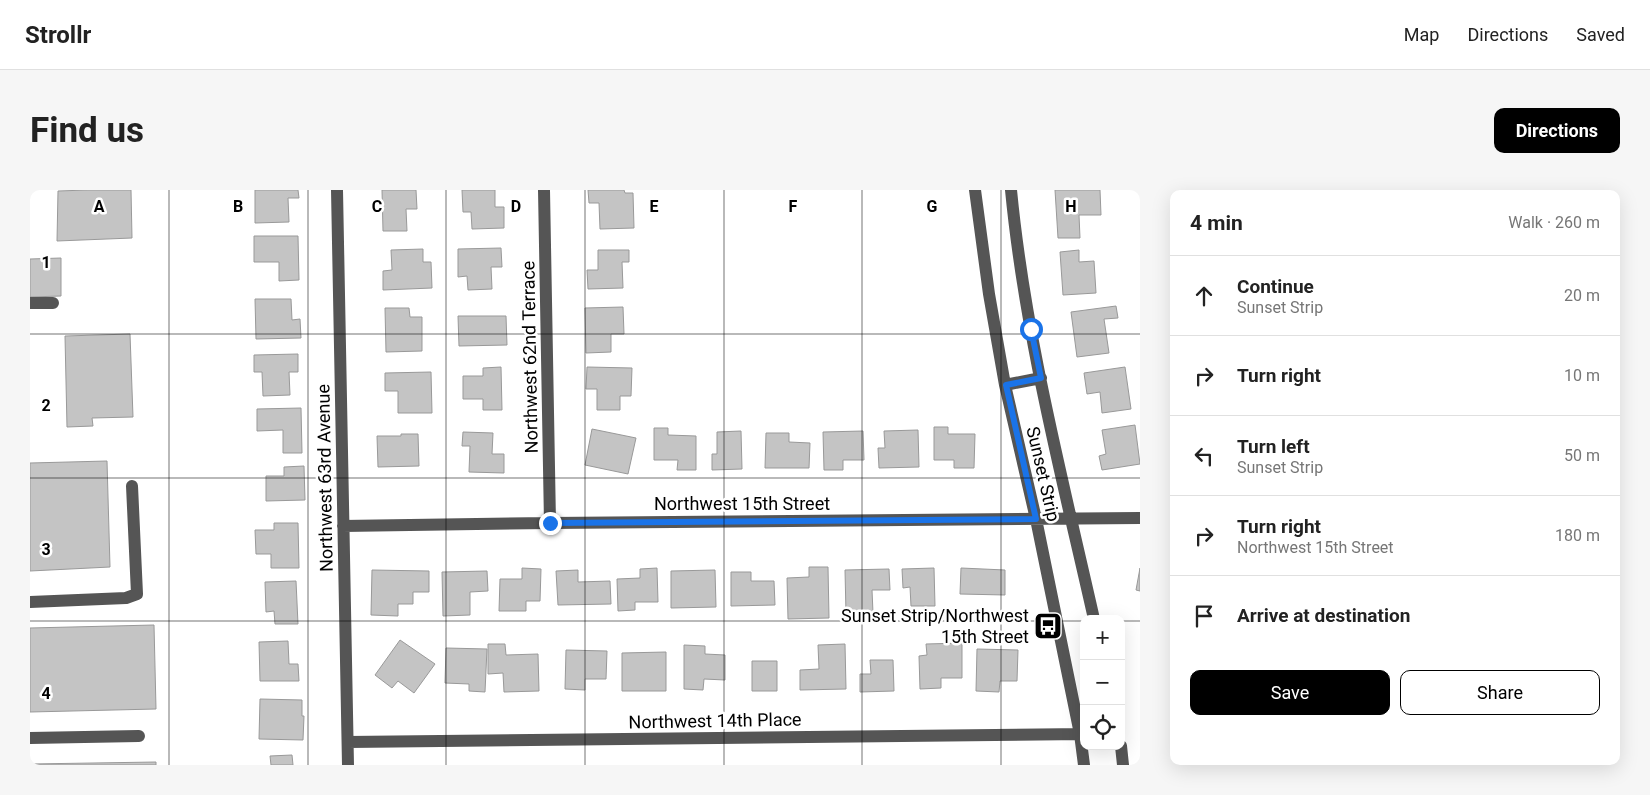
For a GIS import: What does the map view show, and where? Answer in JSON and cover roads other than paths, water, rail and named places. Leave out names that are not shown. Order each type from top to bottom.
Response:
[{"type":"street","name":"Northwest 63rd Avenue","points":[[337,190],[348,765]]},
{"type":"street","name":"Northwest 62nd Terrace","points":[[544,190],[550,523]]},
{"type":"street","name":"Sunset Strip","points":[[975,190],[989,294],[1006,385],[1080,725]]},
{"type":"street","name":"Sunset Strip","points":[[1011,190],[1031,329],[1093,615]]},
{"type":"street","points":[[30,302],[54,303]]},
{"type":"street","points":[[1006,385],[1041,378]]},
{"type":"street","points":[[30,602],[126,598],[137,594],[132,486]]},
{"type":"street","name":"Northwest 15th Street","points":[[344,526],[1140,518]]},
{"type":"street","name":"Northwest 14th Place","points":[[348,742],[1080,734]]},
{"type":"street","points":[[30,738],[139,736]]},
{"type":"street","name":"Sunset Strip","points":[[1083,750],[1084,765]]},
{"type":"street","points":[[1121,750],[1123,765]]},
{"type":"place","name":"Sunset Strip/Northwest 15th Street","points":[[1048,626]]}]
